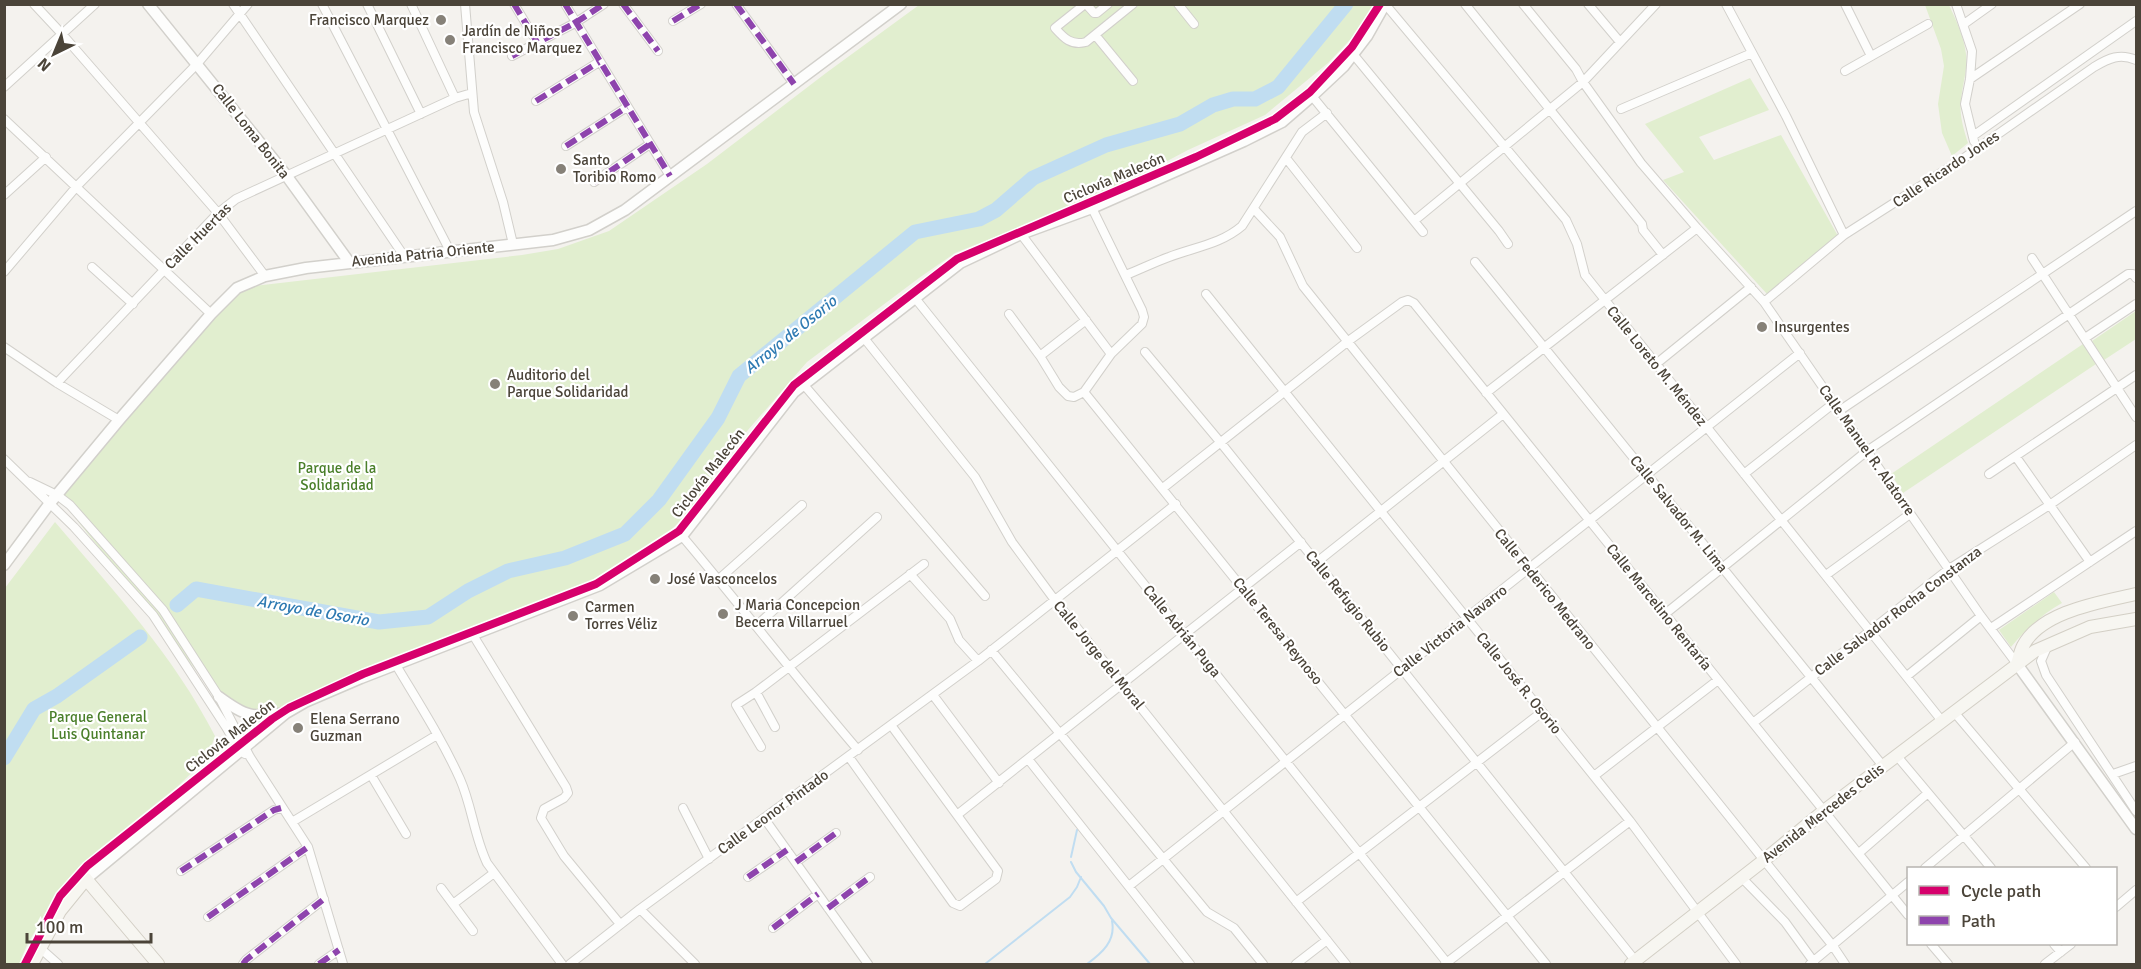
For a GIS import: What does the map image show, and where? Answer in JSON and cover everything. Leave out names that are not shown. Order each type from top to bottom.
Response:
[{"type":"main road","name":"Avenida Mercedes Celis","points":[[2017,664],[2023,646],[2034,632],[2048,622],[2078,608],[2136,594]]},
{"type":"main road","name":"Avenida Mercedes Celis","points":[[1635,963],[1825,810],[2017,664],[2048,645],[2090,627],[2136,619]]},
{"type":"main road","points":[[32,964],[60,911],[86,879],[158,964]]},
{"type":"street","points":[[34,4],[218,213],[265,276]]},
{"type":"street","points":[[4,87],[94,4]]},
{"type":"street","name":"Calle Loma Bonita","points":[[148,4],[286,176],[349,262]]},
{"type":"street","points":[[233,4],[404,256]]},
{"type":"street","points":[[4,272],[77,186],[197,64],[248,4]]},
{"type":"street","points":[[322,4],[450,251]]},
{"type":"street","points":[[367,4],[421,114]]},
{"type":"street","points":[[411,4],[455,98]]},
{"type":"street","points":[[465,4],[472,93],[478,127],[503,202],[513,244]]},
{"type":"street","points":[[514,4],[537,42]]},
{"type":"street","points":[[565,4],[670,176]]},
{"type":"street","points":[[512,56],[575,23],[604,4]]},
{"type":"street","points":[[623,4],[658,51]]},
{"type":"street","points":[[673,21],[702,4]]},
{"type":"street","points":[[736,4],[794,84]]},
{"type":"street","name":"Avenida Patria Oriente","points":[[4,565],[53,499],[119,420],[211,314],[237,288],[265,276],[349,262],[553,240],[589,230],[625,210],[901,4]]},
{"type":"street","points":[[1108,4],[1094,14],[1085,4],[1055,28],[1065,38],[1077,44],[1086,42],[1133,4]]},
{"type":"street","points":[[1178,4],[1194,24]]},
{"type":"street","points":[[86,879],[286,713],[305,702],[600,585],[682,536],[794,392],[960,263],[1021,234],[1092,208],[1282,122],[1312,96],[1353,54],[1367,36],[1385,4]]},
{"type":"street","name":"Calle Loreto M. Méndez","points":[[1385,4],[1566,220],[1585,275],[1942,721]]},
{"type":"street","points":[[1465,4],[1642,224],[1643,230],[1663,255]]},
{"type":"street","name":"Calle Manuel R. Alatorre","points":[[1523,4],[1576,69],[1641,163],[1764,302],[1981,616],[2075,742],[2136,829]]},
{"type":"street","points":[[1588,4],[1620,42]]},
{"type":"street","points":[[1414,221],[1583,82],[1656,4]]},
{"type":"street","points":[[1726,4],[1844,235]]},
{"type":"street","points":[[1845,4],[1871,56]]},
{"type":"street","points":[[1956,4],[1972,51],[1971,79],[1965,104],[1976,150]]},
{"type":"street","points":[[1964,24],[1992,4]]},
{"type":"street","points":[[1971,79],[2080,4]]},
{"type":"street","points":[[1973,136],[2136,21]]},
{"type":"street","points":[[1845,71],[1928,24]]},
{"type":"street","points":[[1096,36],[1133,81]]},
{"type":"street","points":[[1621,108],[1752,53]]},
{"type":"street","points":[[1353,54],[1506,241]]},
{"type":"street","name":"Calle Ricardo Jones","points":[[1764,302],[1844,235],[1976,150],[2108,58],[2119,56],[2136,60]]},
{"type":"street","points":[[536,101],[599,62]]},
{"type":"street","name":"Calle Huertas","points":[[57,383],[218,213],[236,199],[455,98],[472,93]]},
{"type":"street","points":[[1312,96],[1423,232]]},
{"type":"street","points":[[566,146],[627,107]]},
{"type":"street","points":[[1126,275],[1170,256],[1199,248],[1232,234],[1242,226],[1302,132],[1326,113]]},
{"type":"street","points":[[4,119],[211,314]]},
{"type":"street","points":[[594,182],[650,144]]},
{"type":"street","points":[[4,195],[46,157]]},
{"type":"street","points":[[1286,158],[1357,248]]},
{"type":"street","points":[[1009,314],[1040,356],[1059,387],[1068,396],[1078,397],[1111,354],[1143,324],[1144,317],[1126,275],[1092,208]]},
{"type":"street","name":"Calle Federico Medrano","points":[[1254,209],[1280,237],[1303,286],[1833,946],[1845,964]]},
{"type":"street","points":[[1744,474],[1837,407],[2136,211]]},
{"type":"street","points":[[1486,393],[1697,228]]},
{"type":"street","points":[[1021,234],[1111,354]]},
{"type":"street","points":[[2032,258],[2136,417]]},
{"type":"street","name":"Calle Salvador M. Lima","points":[[1475,262],[1883,766]]},
{"type":"street","points":[[92,267],[132,304]]},
{"type":"street","points":[[1665,614],[1867,451],[2128,274],[2133,274],[2136,278]]},
{"type":"street","points":[[1656,364],[1751,287]]},
{"type":"street","name":"Calle José R. Osorio","points":[[1206,294],[1630,821],[1736,964]]},
{"type":"street","name":"Calle Adrián Puga","points":[[915,298],[1447,964]]},
{"type":"street","name":"Calle Marcelino Rentaría","points":[[1347,342],[1402,302],[1408,300],[1414,303],[1907,914]]},
{"type":"street","points":[[2085,338],[2136,304]]},
{"type":"street","points":[[1040,356],[1086,320]]},
{"type":"street","name":"Calle Jorge del Moral","points":[[864,338],[975,477],[1012,542],[1054,599],[1346,964]]},
{"type":"street","points":[[1163,488],[1347,342]]},
{"type":"street","points":[[4,347],[57,383],[119,420]]},
{"type":"street","name":"Calle Refugio Rubio","points":[[1145,352],[1221,442],[1635,963]]},
{"type":"street","name":"Calle Victoria Navarro","points":[[1129,886],[1800,353]]},
{"type":"street","points":[[1989,474],[2136,375]]},
{"type":"street","points":[[804,385],[986,596]]},
{"type":"street","name":"Calle Teresa Reynoso","points":[[1084,392],[1546,964]]},
{"type":"street","points":[[1317,562],[1503,414]]},
{"type":"street","name":"Calle Salvador Rocha Constanza","points":[[1753,723],[1949,569],[2048,506],[2136,445]]},
{"type":"street","points":[[2016,457],[2048,506],[2090,562]]},
{"type":"street","points":[[4,459],[53,499],[79,514],[163,610],[219,697],[242,749]]},
{"type":"street","points":[[53,499],[153,615],[308,847],[343,964]]},
{"type":"street","name":"Calle Leonor Pintado","points":[[570,964],[640,909],[978,661],[1176,504]]},
{"type":"street","points":[[718,579],[802,505]]},
{"type":"street","points":[[1826,575],[1910,514]]},
{"type":"street","points":[[756,626],[877,517]]},
{"type":"street","points":[[1991,628],[2136,531]]},
{"type":"street","points":[[682,536],[788,668],[858,750]]},
{"type":"street","points":[[957,815],[1301,542]]},
{"type":"street","points":[[761,747],[735,705],[756,692],[924,564]]},
{"type":"street","points":[[910,574],[950,619],[959,640],[978,661]]},
{"type":"street","points":[[1907,676],[1981,616]]},
{"type":"street","points":[[472,635],[568,793],[564,798],[544,809],[541,818],[564,856],[620,924]]},
{"type":"street","points":[[2048,645],[2042,661],[2046,675],[2136,811]]},
{"type":"street","points":[[991,650],[1207,912],[1234,928],[1263,964]]},
{"type":"street","points":[[396,665],[461,781],[479,848],[494,873],[562,964]]},
{"type":"street","points":[[1594,776],[1718,680]]},
{"type":"street","points":[[756,692],[775,727]]},
{"type":"street","points":[[933,695],[999,783]]},
{"type":"street","points":[[219,697],[236,711],[249,716],[286,713]]},
{"type":"street","points":[[1296,902],[1542,712]]},
{"type":"street","points":[[1954,712],[2085,867]]},
{"type":"street","points":[[849,757],[953,903],[960,906],[996,879],[998,871],[891,725]]},
{"type":"street","points":[[292,822],[437,735]]},
{"type":"street","points":[[1925,867],[2075,742]]},
{"type":"street","points":[[1897,756],[1990,867]]},
{"type":"street","points":[[1028,759],[1190,964]]},
{"type":"street","points":[[2113,774],[2136,766]]},
{"type":"street","points":[[371,775],[406,834]]},
{"type":"street","points":[[1859,854],[1928,793]]},
{"type":"street","points":[[181,871],[274,810],[281,808]]},
{"type":"street","points":[[683,808],[709,859]]},
{"type":"street","points":[[764,818],[868,964]]},
{"type":"street","points":[[1447,964],[1630,821]]},
{"type":"street","points":[[796,862],[836,833]]},
{"type":"street","points":[[208,917],[308,847]]},
{"type":"street","points":[[748,877],[787,850]]},
{"type":"street","points":[[453,904],[494,873]]},
{"type":"street","points":[[828,908],[870,877]]},
{"type":"street","points":[[1742,878],[1785,922],[1812,963],[1907,883]]},
{"type":"street","points":[[441,888],[473,931]]},
{"type":"street","points":[[2117,905],[2136,890]]},
{"type":"street","points":[[773,928],[818,894]]},
{"type":"street","points":[[243,964],[324,899]]},
{"type":"street","points":[[640,909],[695,964]]},
{"type":"street","points":[[1296,964],[1327,940]]},
{"type":"street","points":[[1933,945],[1948,964]]},
{"type":"street","points":[[2055,945],[2061,952]]},
{"type":"street","points":[[2045,964],[2070,945]]},
{"type":"street","points":[[40,948],[58,964]]},
{"type":"street","points":[[319,964],[339,950]]},
{"type":"green space","name":"Parque de la Solidaridad","points":[[919,5],[1375,5],[1365,24],[1328,63],[1265,115],[1188,150],[1118,187],[955,253],[807,362],[735,445],[696,502],[678,523],[614,576],[286,713],[249,716],[222,703],[57,495],[237,288],[522,255],[558,249],[609,231],[707,164]]},
{"type":"green space","points":[[1925,5],[1949,5],[1965,48],[1966,66],[1961,112],[1968,143],[1952,156],[1942,133],[1938,104],[1944,66],[1941,49]]},
{"type":"green space","points":[[1750,78],[1769,110],[1699,137],[1714,160],[1781,135],[1838,236],[1767,294],[1663,180],[1684,172],[1645,124]]},
{"type":"green space","points":[[2136,311],[2136,339],[2104,360],[2092,341]]},
{"type":"green space","points":[[2083,344],[2096,364],[1903,493],[1891,474]]},
{"type":"green space","name":"Parque General Luis Quintanar","points":[[55,522],[162,651],[181,678],[215,736],[207,758],[178,786],[98,850],[59,890],[27,945],[19,964],[5,964],[5,588]]},
{"type":"green space","points":[[2054,592],[2062,603],[2034,623],[2011,647],[1999,630]]},
{"type":"waterway","name":"Arroyo de Osorio","points":[[177,605],[196,589],[379,622],[428,617],[468,591],[508,571],[565,558],[625,534],[659,500],[718,418],[739,376],[915,232],[979,219],[996,210],[1033,178],[1106,145],[1180,124],[1213,105],[1233,99],[1255,99],[1278,87],[1346,4]]},
{"type":"waterway","name":"Arroyo de Osorio","points":[[4,758],[34,709],[57,696],[140,637]]},
{"type":"waterway","points":[[1071,857],[1077,830]]},
{"type":"waterway","points":[[1071,862],[1111,918],[1150,964]]},
{"type":"waterway","points":[[985,964],[1070,897],[1081,877]]},
{"type":"waterway","points":[[1087,964],[1107,946],[1112,935],[1112,921]]},
{"type":"marked path","points":[[514,4],[537,42]]},
{"type":"marked path","points":[[565,4],[670,176]]},
{"type":"marked path","points":[[512,56],[575,23],[604,4]]},
{"type":"marked path","points":[[623,4],[658,51]]},
{"type":"marked path","points":[[673,21],[701,4]]},
{"type":"marked path","points":[[736,4],[794,84]]},
{"type":"marked path","points":[[536,101],[599,62]]},
{"type":"marked path","points":[[566,146],[627,107]]},
{"type":"marked path","points":[[594,182],[650,144]]},
{"type":"marked path","points":[[181,871],[274,810],[281,808]]},
{"type":"marked path","points":[[796,862],[836,833]]},
{"type":"marked path","points":[[208,917],[308,847]]},
{"type":"marked path","points":[[748,877],[787,850]]},
{"type":"marked path","points":[[828,908],[870,877]]},
{"type":"marked path","points":[[773,928],[818,894]]},
{"type":"marked path","points":[[243,964],[324,899]]},
{"type":"marked path","points":[[319,964],[339,950]]},
{"type":"cycle path","name":"Ciclovía Malecón","points":[[25,964],[60,896],[87,866],[272,719],[289,708],[363,674],[596,584],[679,531],[794,385],[957,259],[1196,157],[1275,119],[1310,92],[1352,47],[1380,4]]},
{"type":"place","name":"Francisco Marquez","points":[[441,20]]},
{"type":"place","name":"Jardín de Niños Francisco Marquez","points":[[450,40]]},
{"type":"place","name":"Santo Toribio Romo","points":[[561,169]]},
{"type":"place","name":"Insurgentes","points":[[1762,327]]},
{"type":"place","name":"Auditorio del Parque Solidaridad","points":[[495,384]]},
{"type":"place","name":"José Vasconcelos","points":[[655,579]]},
{"type":"place","name":"J Maria Concepcion Becerra Villarruel","points":[[723,614]]},
{"type":"place","name":"Carmen Torres Véliz","points":[[573,616]]},
{"type":"place","name":"Elena Serrano Guzman","points":[[298,728]]}]
